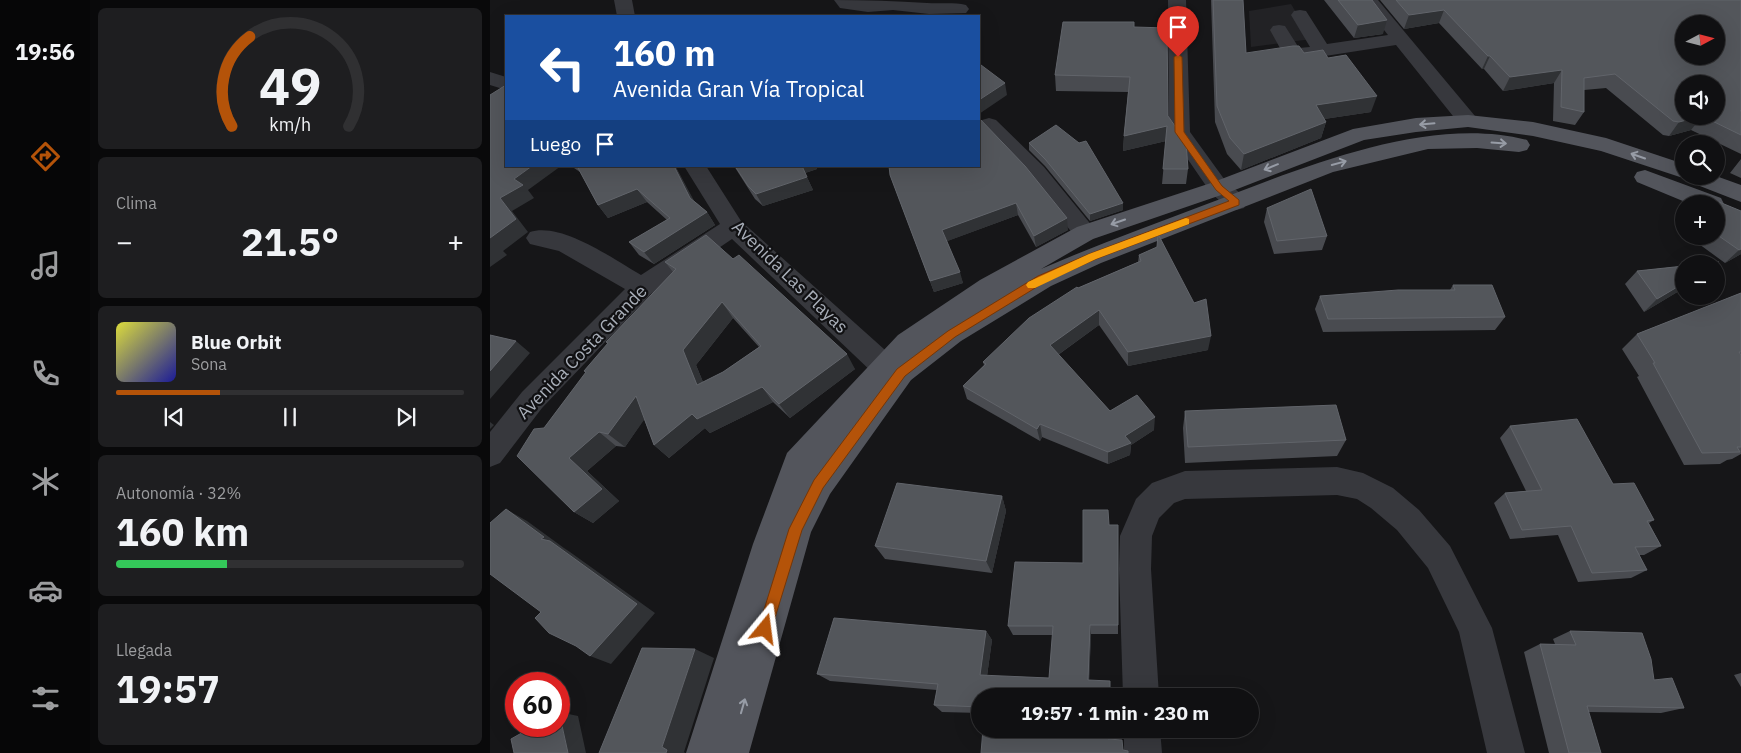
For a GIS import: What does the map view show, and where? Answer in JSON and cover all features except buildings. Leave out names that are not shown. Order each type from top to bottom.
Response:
[{"type":"main road","points":[[705,753],[769,544],[798,462],[893,369],[1042,279],[1360,134],[1416,125],[1468,120],[1533,129],[1606,145],[1675,169]]},
{"type":"main road","points":[[730,753],[796,529],[818,484],[893,369],[907,343],[989,287],[1086,233],[1228,195],[1326,166],[1428,142],[1477,141],[1533,146],[1606,162],[1692,195]]},
{"type":"main road","points":[[1718,185],[1741,194]]},
{"type":"main road","points":[[1725,208],[1741,215]]},
{"type":"street","points":[[623,0],[626,15]]},
{"type":"street","points":[[843,0],[846,4],[868,7],[893,5],[929,9],[960,9]]},
{"type":"street","points":[[1177,0],[1180,132],[1228,195]]},
{"type":"street","points":[[1369,0],[1468,120]]},
{"type":"street","points":[[1300,15],[1322,51]]},
{"type":"street","points":[[1279,30],[1293,55],[1402,39]]},
{"type":"street","points":[[490,78],[505,84]]},
{"type":"street","points":[[989,125],[1008,147],[1036,172],[1086,233]]},
{"type":"street","name":"Avenida Las Playas","points":[[696,167],[733,227],[893,369]]},
{"type":"street","name":"Avenida Costa Grande","points":[[490,454],[532,400],[642,287],[733,227]]},
{"type":"street","points":[[538,238],[566,244],[642,287]]},
{"type":"street","points":[[1141,688],[1135,569],[1136,536],[1147,509],[1163,493],[1185,485],[1337,481],[1363,487],[1382,498],[1408,520],[1439,557],[1475,628],[1506,753]]},
{"type":"street","points":[[1142,738],[1143,753]]},
{"type":"shaded area","points":[[1291,4],[1312,39],[1251,47],[1249,11]]},
{"type":"slow traffic","points":[[1031,285],[1092,257],[1186,221]]},
{"type":"route","points":[[765,629],[796,529],[818,484],[901,372],[952,334],[1042,279],[1092,257],[1236,202],[1219,188],[1180,132],[1178,57]]}]
